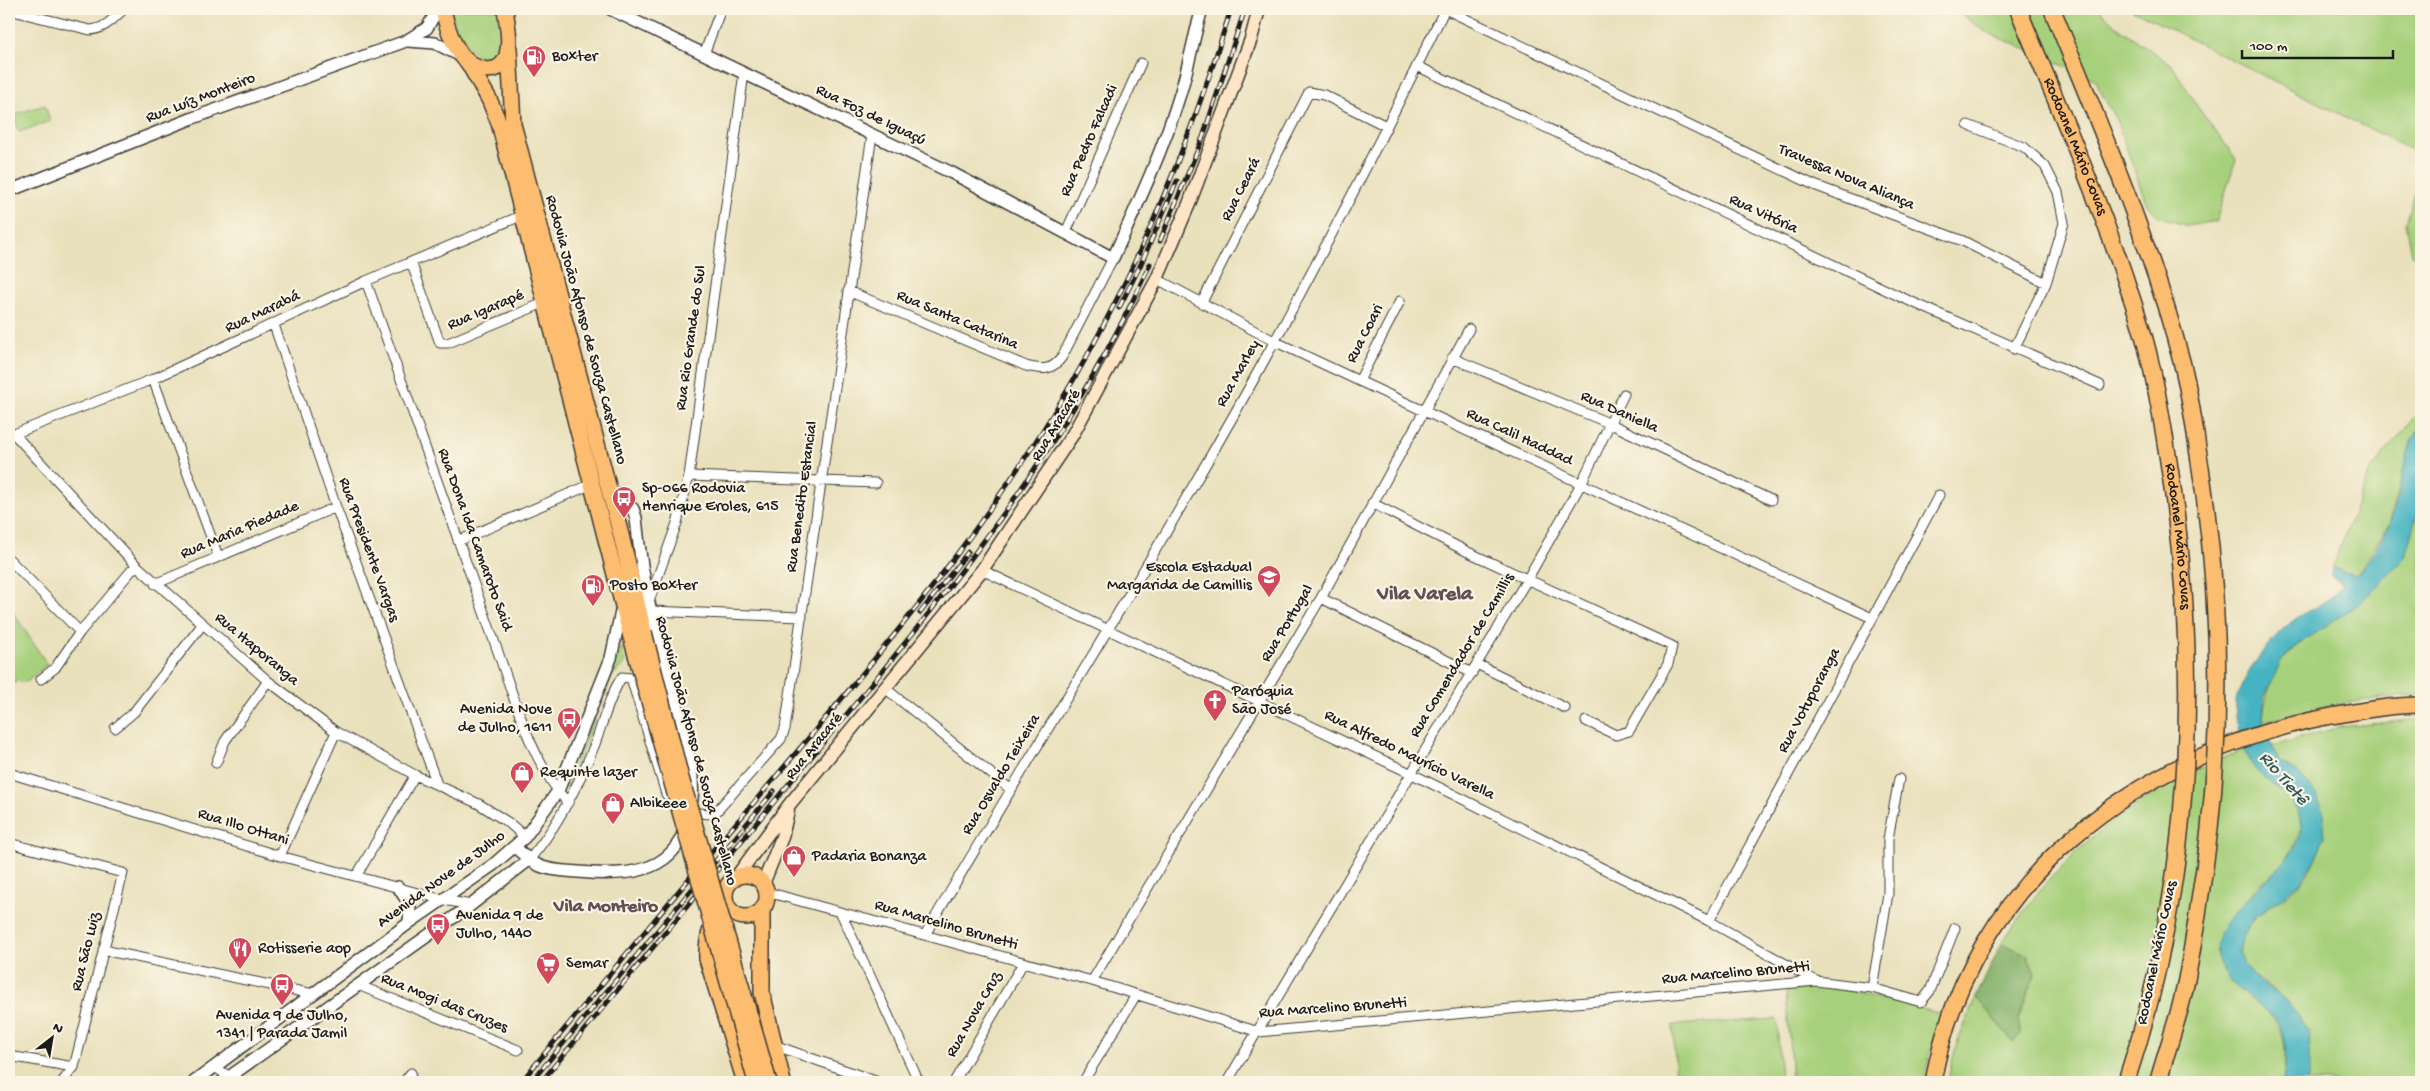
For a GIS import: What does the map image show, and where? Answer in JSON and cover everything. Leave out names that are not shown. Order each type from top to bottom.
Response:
[{"type":"highway","name":"Rodoanel Mário Covas","points":[[2018,9],[2105,220],[2142,331],[2149,356],[2162,423],[2180,536],[2188,671],[2183,802],[2176,875],[2163,948],[2126,1082]]},
{"type":"highway","name":"Rodoanel Mário Covas","points":[[2052,9],[2134,209],[2170,318],[2183,366],[2194,424],[2214,573],[2218,635],[2218,701],[2216,772],[2209,844],[2180,1006],[2158,1082]]},
{"type":"main road","name":"Rodovia João Afonso de Souza Castellano","points":[[443,9],[448,27],[489,99],[499,123],[622,603],[638,635],[769,1082]]},
{"type":"main road","name":"Rua Aracaré","points":[[737,876],[789,805],[982,570],[1073,434],[1157,279],[1189,204],[1214,138],[1251,39],[1259,9]]},
{"type":"main road","name":"Rodovia João Afonso de Souza Castellano","points":[[508,13],[513,124],[608,487],[638,635],[756,1082]]},
{"type":"main road","points":[[464,58],[484,71],[490,71],[502,64],[507,58],[509,48]]},
{"type":"main road","points":[[1933,1082],[1947,1028],[1965,982],[1992,932],[2007,911],[2075,833],[2125,796],[2192,759],[2248,736],[2301,722],[2379,707],[2421,705]]},
{"type":"main road","name":"Rua Aracaré","points":[[765,888],[782,837],[789,805]]},
{"type":"main road","points":[[725,903],[734,914],[749,918],[762,910],[765,905],[765,888],[748,875],[737,876],[726,887],[725,903],[709,930],[706,944],[706,959],[745,1082]]},
{"type":"main road","points":[[762,910],[762,992],[783,1082]]},
{"type":"street","points":[[9,10],[90,30],[99,29],[108,24],[124,9]]},
{"type":"street","name":"Rua Luíz Monteiro","points":[[9,191],[193,118],[406,41],[428,28],[438,9]]},
{"type":"street","name":"Rua Foz de Iguaçú","points":[[610,9],[872,135],[1066,232],[1113,258]]},
{"type":"street","points":[[704,54],[721,9]]},
{"type":"street","points":[[1113,258],[1145,189],[1168,130],[1181,91],[1202,9]]},
{"type":"street","name":"Rua Marley","points":[[1106,630],[1193,486],[1274,341],[1445,9]]},
{"type":"street","name":"Travessa Nova Aliança","points":[[1445,9],[1814,184],[1962,241],[2046,283]]},
{"type":"street","name":"Rua Luíz Monteiro","points":[[406,41],[435,43],[464,58]]},
{"type":"street","name":"Rua Pedro Falcadi","points":[[1066,232],[1141,63]]},
{"type":"street","name":"Rua Vitória","points":[[1416,66],[1894,294],[2014,349],[2100,385]]},
{"type":"street","name":"Rua Rio Grande do Sul","points":[[650,606],[677,524],[689,476],[744,73]]},
{"type":"street","name":"Rua Ceará","points":[[1202,302],[1309,92],[1324,95],[1386,126]]},
{"type":"street","points":[[1968,125],[2024,147],[2045,166],[2058,192],[2064,223],[2046,283],[2014,349]]},
{"type":"street","name":"Rua Benedito Estancial","points":[[689,812],[710,814],[716,812],[780,739],[788,717],[820,480],[872,135]]},
{"type":"street","name":"Rua Marabá","points":[[11,433],[153,379],[274,325],[366,281],[523,215]]},
{"type":"street","name":"Rua Santa Catarina","points":[[848,290],[1026,366],[1045,369],[1056,365],[1113,258]]},
{"type":"street","name":"Rua Igarapé","points":[[411,262],[440,343],[448,343],[546,302]]},
{"type":"street","name":"Rua Calil Haddad","points":[[1157,279],[1274,341],[1872,618]]},
{"type":"street","name":"Rua Dona Ida Camaroto Said","points":[[366,281],[458,541],[537,756],[558,791],[568,802]]},
{"type":"street","name":"Rua Coari","points":[[1359,381],[1400,301]]},
{"type":"street","name":"Rua Presidente Vargas","points":[[274,325],[336,507],[437,784]]},
{"type":"street","name":"Rua Portugal","points":[[1092,981],[1321,598],[1469,329]]},
{"type":"street","name":"Rua Daniella","points":[[1452,358],[1611,424],[1771,500]]},
{"type":"street","points":[[153,379],[218,556]]},
{"type":"street","name":"Rua Comendador de Camillis","points":[[1227,1082],[1259,1032],[1410,773],[1528,578],[1581,484],[1624,394]]},
{"type":"street","name":"Rua Itaporanga","points":[[11,433],[155,584],[268,681],[336,732],[415,774],[497,814],[525,837]]},
{"type":"street","points":[[689,476],[820,480],[876,484]]},
{"type":"street","points":[[458,541],[592,484]]},
{"type":"street","points":[[515,848],[529,860],[552,869],[611,875],[629,873],[655,864],[678,846],[694,794],[688,750],[650,606],[636,518],[633,509],[608,487]]},
{"type":"street","name":"Rua Votuporanga","points":[[1709,921],[1939,495]]},
{"type":"street","points":[[1372,503],[1468,552],[1664,640],[1672,646],[1672,656],[1631,728],[1622,735],[1616,735],[1586,721]]},
{"type":"street","name":"Rua Maria Piedade","points":[[155,584],[336,507]]},
{"type":"street","points":[[9,559],[80,632]]},
{"type":"street","points":[[41,679],[55,668],[80,632],[136,565]]},
{"type":"street","name":"Rua Alfredo Maurício Varella","points":[[982,570],[1106,630],[1260,700],[1410,773],[1709,921],[1816,981]]},
{"type":"street","points":[[1321,598],[1472,673]]},
{"type":"street","name":"Avenida Nove de Julho","points":[[194,1082],[409,923],[515,848],[525,837],[558,791],[611,658],[622,603]]},
{"type":"street","points":[[650,606],[802,617]]},
{"type":"street","points":[[115,728],[134,712],[202,624]]},
{"type":"street","name":"Rua Osvaldo Teixeira","points":[[925,935],[1106,630]]},
{"type":"street","points":[[1477,664],[1565,708]]},
{"type":"street","points":[[215,1067],[229,1081],[358,985],[471,905],[529,860],[549,836],[568,802],[588,762],[622,678],[631,678],[666,794],[672,802],[689,812]]},
{"type":"street","points":[[216,763],[225,740],[268,681]]},
{"type":"street","points":[[885,688],[1010,789]]},
{"type":"street","points":[[280,856],[336,732]]},
{"type":"street","name":"Rua Illo Ottani","points":[[9,773],[280,856],[357,875],[444,900],[471,905]]},
{"type":"street","points":[[357,875],[415,774]]},
{"type":"street","points":[[1872,988],[1888,894],[1888,839],[1899,779]]},
{"type":"street","name":"Rua São Luiz","points":[[9,843],[123,873],[74,1067]]},
{"type":"street","points":[[398,887],[410,905],[409,923]]},
{"type":"street","name":"Rua Marcelino Brunetti","points":[[765,888],[841,913],[1092,981],[1259,1032],[1816,981],[1872,988],[1917,1002],[1923,1001],[1930,991],[1955,928]]},
{"type":"street","points":[[841,913],[919,1082]]},
{"type":"street","points":[[103,950],[313,994]]},
{"type":"street","name":"Rua Nova Cruz","points":[[954,1082],[1023,963]]},
{"type":"street","name":"Rua Mogi das Cruzes","points":[[358,985],[518,1050]]},
{"type":"street","points":[[1083,1082],[1136,995]]},
{"type":"street","points":[[774,1046],[878,1082]]},
{"type":"street","points":[[9,1056],[74,1067],[62,1082]]},
{"type":"street","points":[[404,1082],[411,1073]]},
{"type":"green space","points":[[451,9],[498,9],[502,46],[498,57],[485,60],[472,51],[458,32]]},
{"type":"green space","points":[[1954,9],[2099,9],[2116,26],[2172,65],[2199,109],[2236,159],[2216,221],[2187,226],[2158,216],[2147,205],[2117,122],[2094,79],[1984,31]]},
{"type":"green space","points":[[2131,9],[2421,9],[2421,155]]},
{"type":"green space","points":[[45,105],[50,121],[19,132],[12,115]]},
{"type":"green space","points":[[2421,174],[2421,259],[2412,255],[2406,222]]},
{"type":"green space","points":[[2421,409],[2421,426],[2412,438],[2389,524],[2356,576],[2332,567],[2370,471]]},
{"type":"green space","points":[[2421,499],[2421,694],[2342,704],[2263,722],[2269,689],[2282,659],[2405,557]]},
{"type":"green space","points":[[9,606],[47,664],[27,682],[9,681]]},
{"type":"green space","points":[[621,645],[625,663],[611,677],[569,786],[565,786]]},
{"type":"green space","points":[[2421,719],[2421,1082],[2307,1082],[2308,1059],[2300,1023],[2288,1003],[2245,967],[2240,952],[2240,941],[2244,930],[2261,913],[2300,884],[2311,867],[2325,836],[2298,773],[2279,761],[2272,746],[2340,727]]},
{"type":"green space","points":[[2243,750],[2258,772],[2283,792],[2298,808],[2301,828],[2293,849],[2281,866],[2257,887],[2227,921],[2233,983],[2269,1014],[2282,1034],[2285,1062],[2283,1082],[1947,1082],[1956,1046],[1976,997],[2013,1042],[2018,1020],[2035,974],[2027,955],[2002,943],[2024,910],[2050,879],[2107,826],[2138,804],[2172,783],[2207,765]]},
{"type":"green space","points":[[2002,943],[2027,955],[2035,974],[2018,1019],[2021,1033],[2013,1042],[1976,997]]},
{"type":"green space","points":[[1825,985],[1943,1014],[1929,1057],[1924,1082],[1792,1082],[1786,992]]},
{"type":"green space","points":[[1777,1019],[1781,1082],[1676,1082],[1673,1025]]},
{"type":"water","name":"Rio Tietê","points":[[2421,426],[2421,499],[2405,557],[2360,603],[2303,641],[2282,659],[2264,698],[2263,722],[2272,746],[2279,761],[2298,773],[2317,794],[2323,814],[2325,836],[2315,859],[2300,883],[2255,917],[2243,935],[2239,951],[2245,966],[2259,982],[2280,995],[2297,1014],[2308,1033],[2310,1066],[2307,1082],[2283,1082],[2285,1047],[2280,1026],[2271,1015],[2229,980],[2217,955],[2218,939],[2226,923],[2287,858],[2298,842],[2301,826],[2300,816],[2291,801],[2258,772],[2247,757],[2237,724],[2236,702],[2254,663],[2277,635],[2294,620],[2332,596],[2342,584],[2331,576],[2332,567],[2356,576],[2370,558],[2394,512],[2406,461],[2414,437]]},
{"type":"railway","points":[[521,1082],[710,853],[863,674],[943,573],[1018,468],[1081,367],[1132,268],[1155,217],[1196,113],[1231,9]]},
{"type":"railway","points":[[1160,241],[1203,137],[1245,9]]},
{"type":"railway","points":[[1119,308],[1140,266],[1177,181]]},
{"type":"railway","points":[[541,1082],[911,636],[956,578],[1042,458],[1082,395],[1118,331],[1150,264]]},
{"type":"railway","points":[[920,613],[968,552]]},
{"type":"railway","points":[[531,1082],[774,791]]},
{"type":"place","name":"Boxter","points":[[534,78]]},
{"type":"place","name":"Sp-066 Rodovia Henrique Eroles, 615","points":[[624,519]]},
{"type":"place","name":"Escola Estadual Margarida de Camillis","points":[[1269,598]]},
{"type":"place","name":"Posto Boxter","points":[[593,607]]},
{"type":"place","name":"Paróquia São José","points":[[1215,722]]},
{"type":"place","name":"Avenida Nove de Julho, 1611","points":[[569,740]]},
{"type":"place","name":"Requinte lazer","points":[[522,794]]},
{"type":"place","name":"Albikeee","points":[[613,825]]},
{"type":"place","name":"Padaria Bonanza","points":[[794,878]]},
{"type":"place","name":"Avenida 9 de Julho, 1440","points":[[438,946]]},
{"type":"place","name":"Rotisserie aop","points":[[240,970]]},
{"type":"place","name":"Semar","points":[[548,985]]},
{"type":"place","name":"Avenida 9 de Julho, 1341 | Parada Jamil","points":[[282,1006]]},
{"type":"district","name":"Vila Varela","points":[[1425,595]]},
{"type":"district","name":"Vila Monteiro","points":[[606,907]]}]
